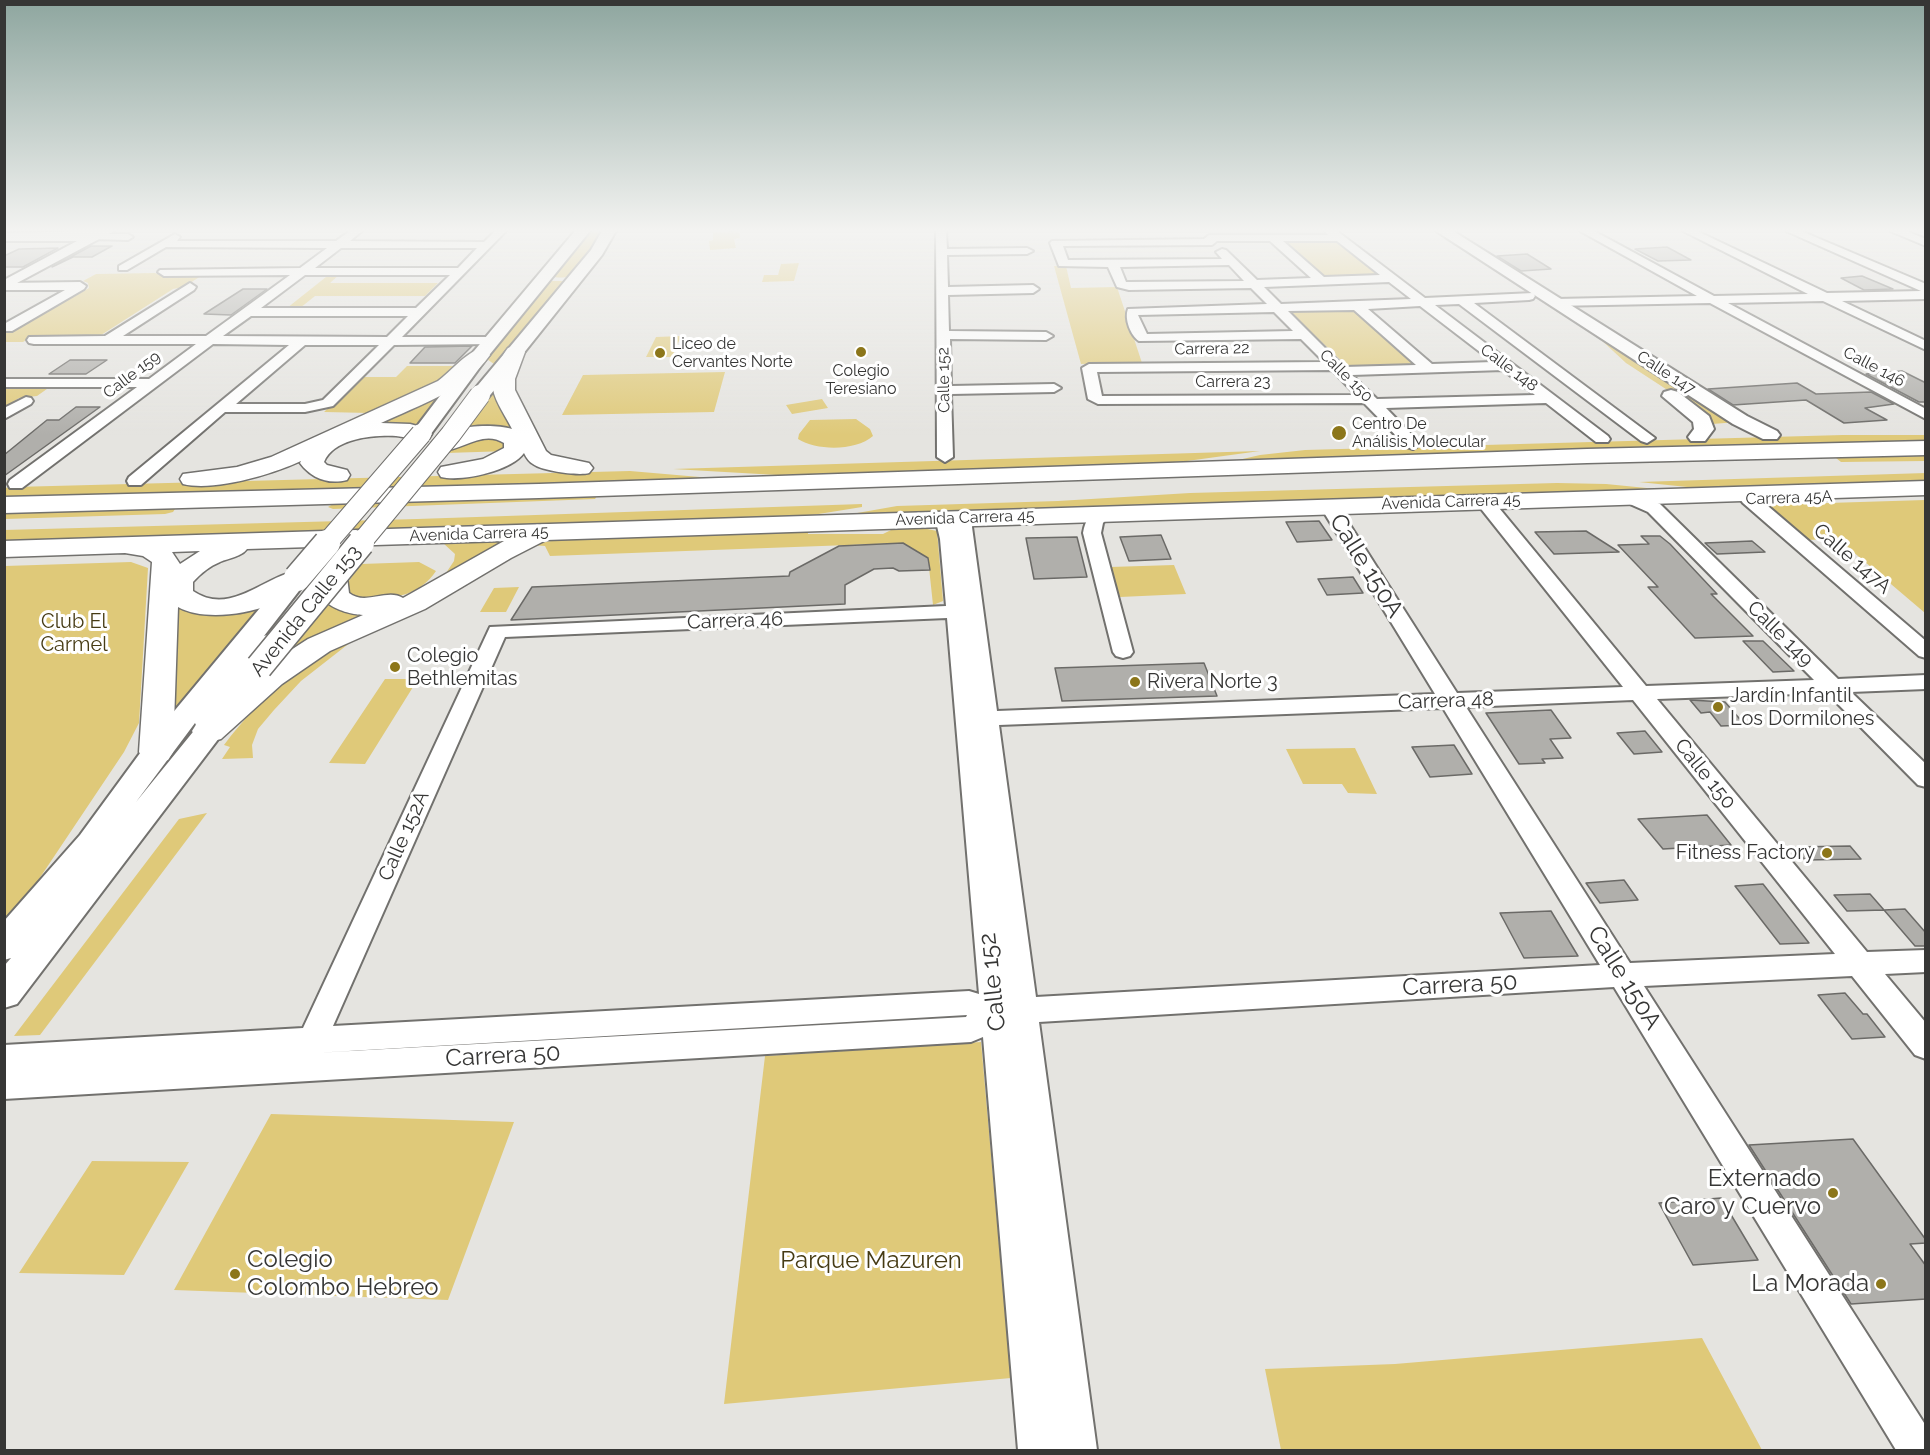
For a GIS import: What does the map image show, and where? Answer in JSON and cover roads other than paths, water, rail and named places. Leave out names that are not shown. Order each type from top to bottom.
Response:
[{"type":"highway","points":[[192,479],[239,474],[279,462],[445,385],[461,374],[485,348]]},
{"type":"highway","points":[[515,352],[505,379],[504,390],[536,454],[543,461],[581,468]]},
{"type":"highway","points":[[338,475],[327,474],[314,468],[312,463],[315,454],[327,444],[349,436],[390,429],[410,430],[421,434]]},
{"type":"highway","points":[[7,490],[192,479],[1926,431]]},
{"type":"highway","points":[[442,445],[468,435],[490,432],[502,433],[516,440],[515,451],[500,461],[450,472]]},
{"type":"highway","points":[[1107,472],[1301,447]]},
{"type":"highway","points":[[7,490],[800,482],[1512,457],[1926,448]]},
{"type":"highway","points":[[632,467],[800,482]]},
{"type":"highway","name":"Avenida Carrera 45","points":[[4,527],[940,508],[1578,480],[1926,469]]},
{"type":"highway","points":[[1578,480],[1747,497]]},
{"type":"highway","name":"Avenida Carrera 45","points":[[4,549],[759,525],[940,508],[965,518],[1062,514],[1097,523],[1329,506],[1629,497],[1747,497],[1926,488]]},
{"type":"highway","points":[[209,731],[271,677],[319,645],[415,603],[507,549],[551,531]]},
{"type":"highway","points":[[333,577],[332,592],[336,598],[344,603],[366,607],[393,602],[416,594],[438,578],[443,571],[446,559],[436,547],[414,540],[379,537]]},
{"type":"highway","points":[[280,541],[225,550],[199,562],[183,576],[178,589],[184,599],[201,606],[241,604],[279,591],[297,578]]},
{"type":"highway","points":[[104,546],[154,551],[162,555],[166,562],[156,752]]},
{"type":"main road","points":[[485,348],[527,299]]},
{"type":"main road","name":"Avenida Calle 153","points":[[4,993],[209,731],[297,578],[421,434],[515,352],[559,299]]},
{"type":"main road","name":"Calle 147","points":[[1533,299],[1600,343],[1618,361],[1695,412],[1704,425],[1698,437]]},
{"type":"main road","name":"Calle 147","points":[[1549,299],[1748,425],[1770,435]]},
{"type":"main road","name":"Avenida Calle 153","points":[[91,843],[150,798],[244,667],[439,438],[470,391],[488,369],[485,348]]},
{"type":"main road","name":"Avenida Calle 153","points":[[4,946],[91,843],[156,752],[333,577],[442,445],[470,391]]},
{"type":"street","points":[[7,328],[58,299]]},
{"type":"street","points":[[107,341],[172,299]]},
{"type":"street","name":"Calle 159","points":[[7,490],[265,299]]},
{"type":"street","points":[[221,408],[319,406],[328,403],[433,299]]},
{"type":"street","name":"Calle 152","points":[[942,299],[945,457]]},
{"type":"street","name":"Calle 150","points":[[1269,299],[1413,444]]},
{"type":"street","name":"Calle 148","points":[[1419,299],[1602,439]]},
{"type":"street","points":[[1305,335],[1144,338],[1139,335],[1132,312],[1357,306],[1480,299]]},
{"type":"street","points":[[1556,303],[1752,299]]},
{"type":"street","points":[[1828,299],[1926,346]]},
{"type":"street","points":[[1462,300],[1647,438]]},
{"type":"street","name":"Calle 146","points":[[1711,300],[1921,410]]},
{"type":"street","points":[[1357,306],[1428,368]]},
{"type":"street","points":[[247,312],[420,312]]},
{"type":"street","points":[[943,336],[1046,336]]},
{"type":"street","points":[[34,340],[391,342],[485,348]]},
{"type":"street","points":[[135,481],[300,342]]},
{"type":"street","name":"Carrera 22","points":[[1098,400],[1093,396],[1089,368],[1506,366]]},
{"type":"street","points":[[4,383],[152,383]]},
{"type":"street","points":[[944,390],[1054,388]]},
{"type":"street","name":"Carrera 23","points":[[1098,400],[1371,402],[1549,399]]},
{"type":"street","points":[[4,416],[26,401]]},
{"type":"street","name":"Carrera 45A","points":[[1654,508],[1665,502],[1747,497],[1926,494]]},
{"type":"street","name":"Calle 149","points":[[1629,497],[1654,508],[1926,779]]},
{"type":"street","name":"Calle 147A","points":[[1747,497],[1926,652]]},
{"type":"street","name":"Calle 150","points":[[1484,501],[1926,1046]]},
{"type":"street","name":"Calle 150A","points":[[1329,506],[1918,1450]]},
{"type":"street","name":"Calle 152","points":[[940,508],[948,533],[965,611]]},
{"type":"street","name":"Calle 152","points":[[965,518],[963,527],[965,611],[1009,1012],[1038,1450]]},
{"type":"street","points":[[1097,523],[1123,652]]},
{"type":"street","name":"Carrera 46","points":[[497,631],[965,611]]},
{"type":"street","name":"Calle 152A","points":[[312,1041],[497,631]]},
{"type":"street","name":"Carrera 48","points":[[977,719],[1926,682]]},
{"type":"street","name":"Carrera 50","points":[[4,1058],[969,1003],[1009,1012],[1622,975],[1926,961]]},
{"type":"street","name":"Calle 152","points":[[1009,1012],[1077,1450]]},
{"type":"street","name":"Carrera 50","points":[[4,1085],[971,1029],[1009,1012]]},
{"type":"place","name":"Colegio Teresiano","points":[[861,352]]},
{"type":"place","name":"Liceo de Cervantes Norte","points":[[660,353]]},
{"type":"place","name":"Centro De Análisis Molecular","points":[[1339,433]]},
{"type":"place","name":"Colegio Bethlemitas","points":[[395,667]]},
{"type":"place","name":"Rivera Norte 3","points":[[1135,682]]},
{"type":"place","name":"Jardín Infantil Los Dormilones","points":[[1718,707]]},
{"type":"place","name":"Fitness Factory","points":[[1827,853]]},
{"type":"place","name":"Externado Caro y Cuervo","points":[[1833,1193]]},
{"type":"place","name":"Colegio Colombo Hebreo","points":[[235,1274]]},
{"type":"place","name":"La Morada","points":[[1881,1284]]},
{"type":"park label","name":"Club El Carmel","points":[[74,634]]},
{"type":"park label","name":"Parque Mazuren","points":[[871,1261]]}]
